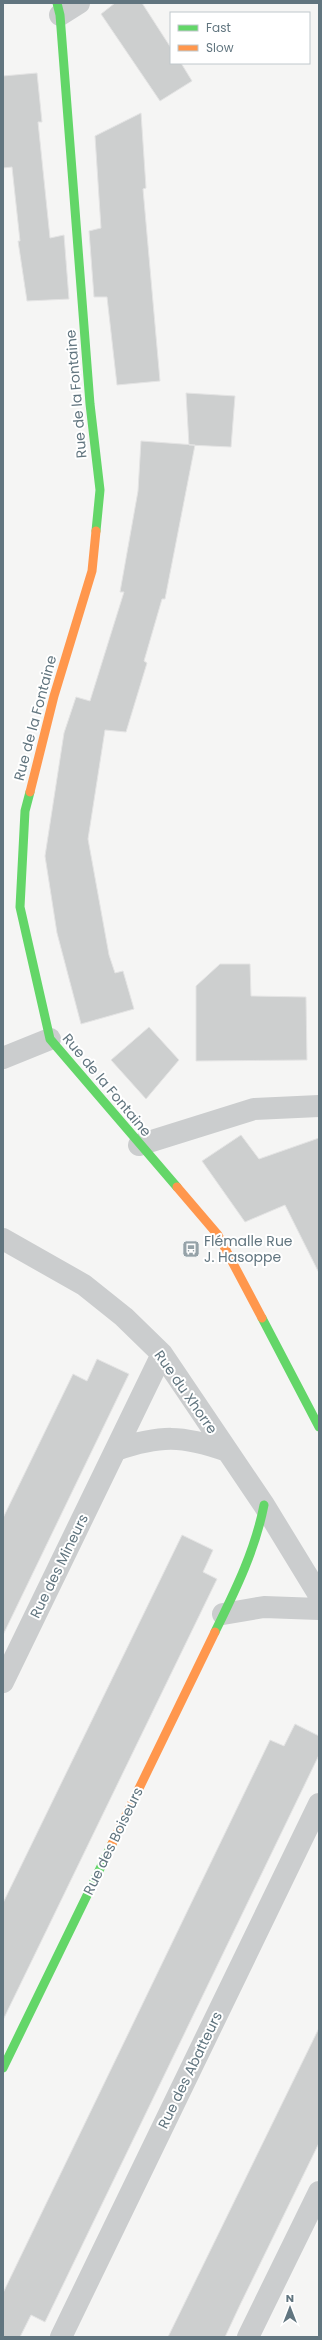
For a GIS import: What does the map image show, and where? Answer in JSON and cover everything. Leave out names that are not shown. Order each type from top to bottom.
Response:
[{"type":"street","points":[[58,9],[79,3]]},
{"type":"street","name":"Rue de la Fontaine","points":[[58,9],[90,404],[100,490],[92,571],[54,696],[25,811],[20,907],[50,1039],[139,1145],[218,1235],[319,1427]]},
{"type":"street","points":[[3,1058],[50,1039]]},
{"type":"street","points":[[139,1145],[254,1109],[319,1106]]},
{"type":"street","name":"Rue du Xhorre","points":[[3,1238],[84,1285],[124,1317],[162,1354],[264,1505],[319,1595]]},
{"type":"street","name":"Rue des Mineurs","points":[[3,1682],[162,1354]]},
{"type":"street","points":[[116,1450],[162,1438],[186,1439],[227,1451]]},
{"type":"street","name":"Rue des Boiseurs","points":[[3,2068],[224,1614],[251,1553],[264,1505]]},
{"type":"street","points":[[224,1614],[264,1606],[319,1609]]},
{"type":"street","name":"Rue des Abatteurs","points":[[61,2337],[319,1804]]},
{"type":"street","points":[[248,2337],[319,2192]]},
{"type":"building","points":[[115,3],[142,3],[170,46],[170,64],[182,64],[192,81],[160,101],[101,14]]},
{"type":"building","points":[[37,73],[42,122],[38,122],[50,238],[64,235],[69,299],[27,301],[18,241],[20,241],[12,167],[3,168],[3,76]]},
{"type":"building","points":[[141,113],[146,188],[143,189],[160,381],[117,385],[107,297],[94,297],[89,231],[101,228],[95,136]]},
{"type":"building","points":[[186,393],[235,396],[231,447],[189,445]]},
{"type":"building","points":[[141,441],[195,445],[165,599],[162,599],[144,661],[147,663],[126,732],[105,730],[88,839],[109,955],[115,973],[123,971],[134,1009],[81,1024],[57,933],[45,856],[64,733],[76,697],[90,701],[124,592],[120,592],[138,491]]},
{"type":"building","points":[[220,964],[250,964],[251,996],[306,997],[307,1060],[196,1061],[196,986]]},
{"type":"building","points":[[149,1027],[179,1060],[146,1099],[111,1060]]},
{"type":"building","points":[[241,1135],[259,1159],[319,1138],[319,1273],[285,1205],[245,1222],[202,1161]]},
{"type":"building","points":[[97,1359],[129,1374],[3,1635],[3,1518],[73,1374],[87,1381]]},
{"type":"building","points":[[182,1535],[213,1550],[203,1572],[217,1579],[3,2020],[3,1903]]},
{"type":"building","points":[[295,1724],[319,1736],[319,1755],[45,2322],[31,2315],[20,2337],[3,2337],[3,2293],[270,1740],[284,1746]]},
{"type":"building","points":[[319,2028],[319,2143],[225,2337],[168,2337]]},
{"type":"traffic: fast","points":[[57,3],[60,15],[90,404],[100,490],[96,531]]},
{"type":"traffic: fast","points":[[30,792],[25,811],[20,907],[50,1039],[177,1187]]},
{"type":"traffic: fast","points":[[262,1318],[319,1427]]},
{"type":"traffic: fast","points":[[215,1632],[250,1555],[264,1505]]},
{"type":"traffic: fast","points":[[3,2068],[112,1844]]},
{"type":"traffic: slow","points":[[30,792],[54,696],[92,571],[96,531]]},
{"type":"traffic: slow","points":[[177,1187],[218,1235],[262,1318]]},
{"type":"traffic: slow","points":[[112,1844],[215,1632]]},
{"type":"place","name":"Flémalle Rue J. Hasoppe","points":[[191,1249]]}]
